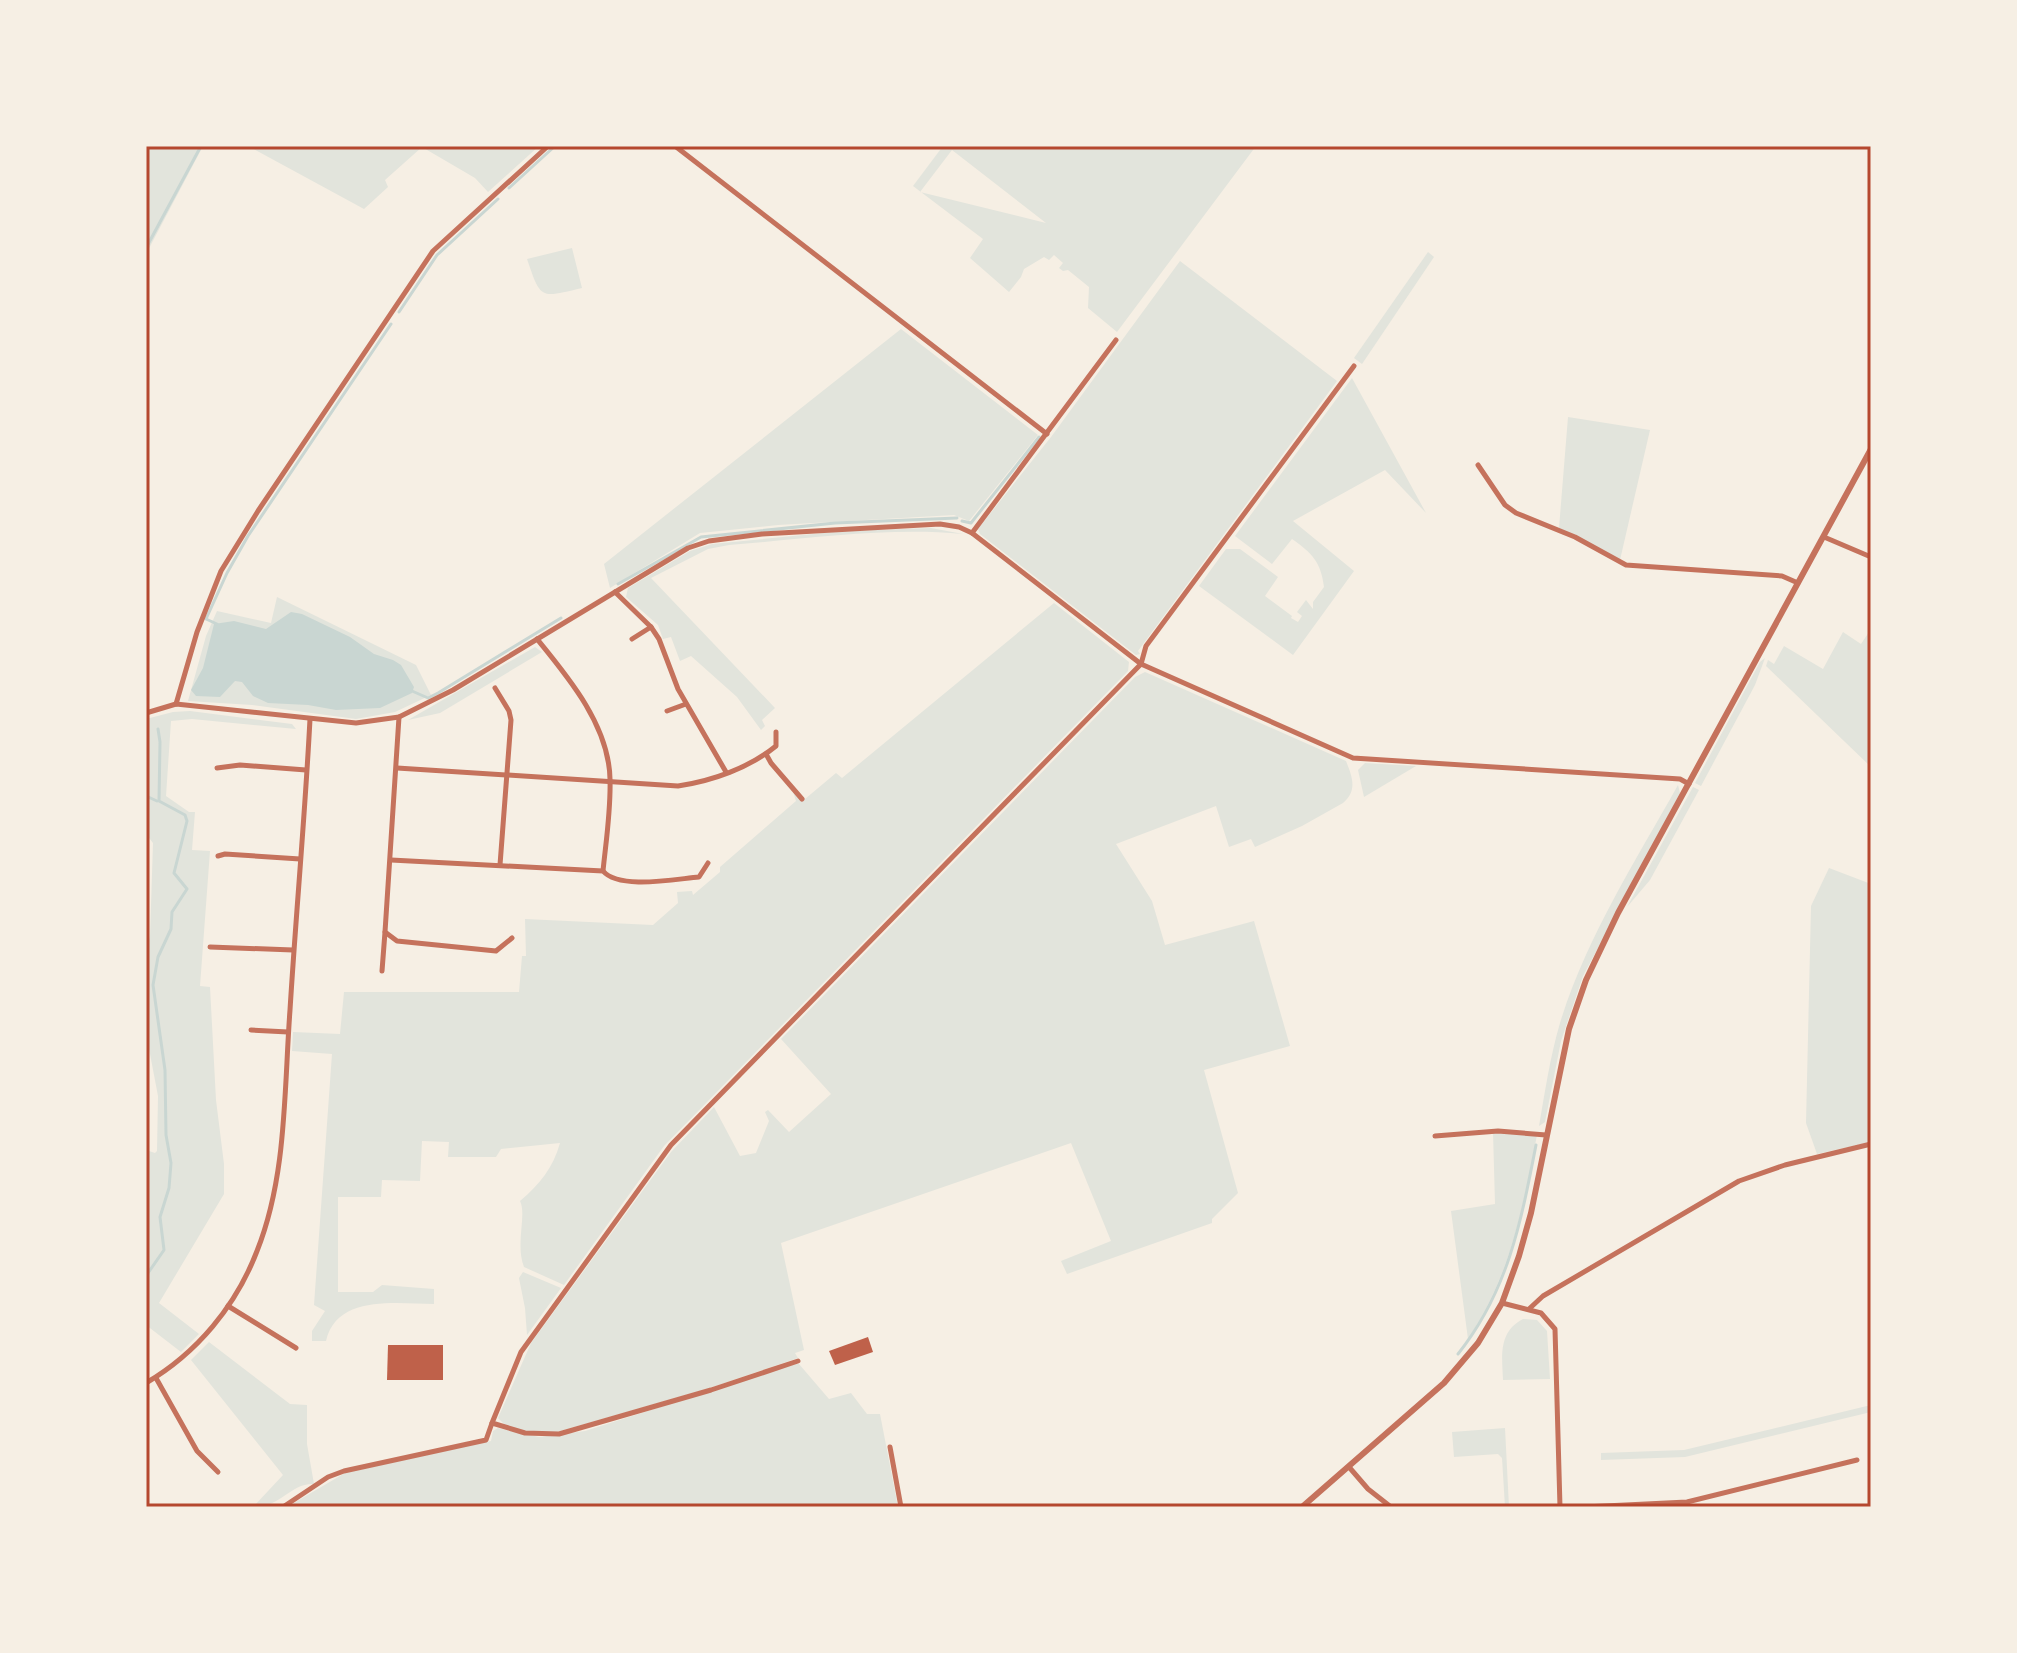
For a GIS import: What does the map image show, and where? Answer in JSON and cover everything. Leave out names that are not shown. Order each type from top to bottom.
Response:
[{"type":"street","points":[[176,704],[197,632],[221,571],[258,511],[433,251],[548,146]]},
{"type":"street","points":[[675,146],[1047,434]]},
{"type":"street","points":[[972,533],[1116,340]]},
{"type":"street","points":[[283,1507],[328,1477],[344,1471],[486,1440],[521,1352],[671,1145],[1141,664],[1146,646],[1354,366]]},
{"type":"street","points":[[1302,1507],[1454,1372],[1478,1343],[1502,1303],[1526,1231],[1565,1042],[1586,980],[1618,913],[1871,449]]},
{"type":"street","points":[[1478,465],[1505,505],[1516,513],[1575,537],[1626,565],[1782,576],[1799,584]]},
{"type":"street","points":[[146,713],[176,704],[356,723],[399,717],[453,690],[677,554],[709,541],[762,534],[940,524],[972,533],[1141,664],[1353,758],[1680,779],[1690,784]]},
{"type":"street","points":[[1824,537],[1871,557]]},
{"type":"street","points":[[615,592],[659,639],[686,704],[726,772]]},
{"type":"street","points":[[632,639],[651,627]]},
{"type":"street","points":[[537,639],[583,700],[605,753],[610,783],[603,871]]},
{"type":"street","points":[[495,688],[510,716],[500,865]]},
{"type":"street","points":[[667,711],[686,704]]},
{"type":"street","points":[[382,971],[399,717]]},
{"type":"street","points":[[146,1383],[192,1351],[228,1306],[257,1251],[275,1189],[310,719]]},
{"type":"street","points":[[397,768],[678,786],[750,764],[776,746],[776,732]]},
{"type":"street","points":[[766,754],[802,799]]},
{"type":"street","points":[[217,768],[240,765],[306,770]]},
{"type":"street","points":[[218,856],[300,859]]},
{"type":"street","points":[[391,860],[603,871],[620,882],[699,877],[708,863]]},
{"type":"street","points":[[385,932],[391,938],[424,945],[496,951],[512,938]]},
{"type":"street","points":[[210,947],[293,950]]},
{"type":"street","points":[[251,1030],[288,1032]]},
{"type":"street","points":[[1435,1136],[1498,1131],[1546,1135]]},
{"type":"street","points":[[1529,1309],[1543,1296],[1739,1181],[1785,1165],[1871,1144]]},
{"type":"street","points":[[1502,1303],[1541,1313],[1555,1329],[1560,1507]]},
{"type":"street","points":[[228,1306],[296,1348]]},
{"type":"street","points":[[492,1423],[525,1433],[559,1434],[699,1394],[798,1361]]},
{"type":"street","points":[[156,1378],[197,1451],[218,1472]]},
{"type":"street","points":[[890,1447],[901,1507]]},
{"type":"street","points":[[1584,1507],[1687,1502],[1857,1460]]},
{"type":"street","points":[[1349,1467],[1368,1489],[1391,1507]]},
{"type":"shaded area","points":[[146,146],[203,146],[146,254]]},
{"type":"shaded area","points":[[248,146],[539,146],[488,192],[475,178],[422,147],[385,180],[388,187],[364,209]]},
{"type":"shaded area","points":[[943,146],[1256,146],[1117,332],[1088,308],[1089,287],[1068,270],[1059,268],[1063,263],[1054,255],[1049,260],[1044,257],[1024,269],[1009,292],[970,258],[983,239],[921,192],[1046,223],[952,150],[920,192],[913,186]]},
{"type":"shaded area","points":[[572,248],[582,288],[544,293],[539,289],[527,259]]},
{"type":"shaded area","points":[[1428,252],[1434,257],[1362,364],[1354,358]]},
{"type":"shaded area","points":[[1180,261],[1337,381],[1138,651],[1140,654],[1136,655],[980,534],[978,529],[1051,437]]},
{"type":"shaded area","points":[[901,329],[1038,435],[969,521],[954,515],[778,525],[700,533],[610,588],[604,564]]},
{"type":"shaded area","points":[[1352,378],[1426,513],[1385,470],[1293,521],[1354,571],[1293,655],[1199,586],[1226,549],[1240,549],[1278,577],[1265,596],[1291,618],[1298,622],[1302,616],[1297,612],[1306,600],[1313,609],[1313,602],[1324,587],[1323,578],[1318,565],[1305,549],[1292,539],[1272,564],[1235,536]]},
{"type":"shaded area","points":[[1568,417],[1650,430],[1620,560],[1559,528]]},
{"type":"shaded area","points":[[931,528],[963,534],[875,533],[729,545],[708,549],[651,578],[775,708],[762,720],[765,726],[761,730],[737,697],[691,656],[680,661],[671,637],[663,639],[658,625],[626,597],[628,588],[690,551],[712,544],[844,531]]},
{"type":"shaded area","points":[[277,597],[416,665],[431,695],[395,712],[356,719],[252,705],[188,701],[206,636],[217,611],[271,623]]},
{"type":"shaded area","points":[[1054,603],[1129,662],[1128,671],[664,1146],[564,1285],[524,1267],[521,1249],[520,1201],[545,1175],[560,1143],[501,1149],[496,1157],[448,1157],[449,1142],[422,1141],[420,1181],[382,1180],[381,1197],[338,1197],[338,1292],[373,1292],[382,1285],[434,1289],[434,1304],[386,1303],[355,1309],[342,1315],[332,1326],[326,1341],[312,1341],[312,1331],[325,1311],[314,1305],[332,1054],[292,1051],[293,1032],[340,1034],[344,992],[519,992],[522,956],[526,956],[525,919],[653,925],[678,903],[677,892],[692,891],[693,895],[720,872],[720,867],[796,801],[790,782],[805,799],[836,773],[842,778]]},
{"type":"shaded area","points":[[291,612],[302,614],[350,637],[374,654],[401,665],[414,687],[412,693],[380,708],[336,710],[268,703],[253,696],[242,682],[235,681],[220,697],[196,696],[191,690],[203,668],[214,624],[234,621],[266,629]]},
{"type":"shaded area","points":[[1871,629],[1871,767],[1766,666],[1768,660],[1774,664],[1784,646],[1823,669],[1843,632],[1861,644]]},
{"type":"shaded area","points":[[535,647],[542,652],[440,713],[408,720]]},
{"type":"shaded area","points":[[1765,658],[1755,685],[1701,786],[1695,783],[1760,662]]},
{"type":"shaded area","points":[[1145,672],[1346,761],[1352,778],[1351,793],[1343,803],[1255,847],[1251,839],[1229,847],[1216,806],[1116,844],[1152,901],[1165,945],[1254,921],[1290,1046],[1204,1070],[1238,1193],[1212,1219],[1212,1223],[1067,1274],[1061,1261],[1111,1241],[1071,1143],[781,1243],[804,1350],[795,1353],[798,1358],[710,1388],[557,1432],[526,1432],[506,1426],[498,1418],[531,1343],[671,1152],[714,1107],[740,1156],[756,1153],[769,1121],[765,1112],[768,1110],[789,1132],[831,1094],[781,1039],[1135,677]]},
{"type":"shaded area","points":[[190,711],[292,724],[296,729],[192,719],[171,721],[166,796],[189,812],[195,812],[192,850],[210,851],[200,986],[210,987],[216,1100],[224,1164],[224,1194],[159,1303],[199,1334],[181,1352],[146,1325],[146,1150],[157,1151],[158,1096],[146,1033],[146,955],[150,936],[153,843],[146,834],[146,719]]},
{"type":"shaded area","points":[[1365,763],[1416,766],[1364,797],[1358,770]]},
{"type":"shaded area","points":[[1678,785],[1680,793],[1583,976],[1561,1041],[1545,1122],[1539,1126],[1553,1049],[1583,961]]},
{"type":"shaded area","points":[[1693,787],[1699,790],[1650,880],[1627,907]]},
{"type":"shaded area","points":[[1829,868],[1871,884],[1871,1142],[1817,1154],[1806,1123],[1811,906]]},
{"type":"shaded area","points":[[1493,1132],[1537,1135],[1520,1216],[1505,1266],[1468,1339],[1451,1211],[1495,1204]]},
{"type":"shaded area","points":[[523,1272],[561,1288],[527,1335],[519,1278]]},
{"type":"shaded area","points":[[1523,1319],[1537,1320],[1547,1331],[1550,1379],[1503,1380],[1505,1338]]},
{"type":"shaded area","points":[[209,1342],[290,1404],[307,1405],[307,1444],[314,1484],[298,1487],[271,1503],[253,1507],[283,1475],[191,1360]]},
{"type":"shaded area","points":[[799,1364],[829,1399],[851,1393],[867,1414],[880,1414],[898,1507],[287,1507],[345,1473],[491,1441],[493,1431],[498,1428],[539,1437],[585,1431]]},
{"type":"shaded area","points":[[1871,1405],[1871,1412],[1685,1457],[1601,1460],[1601,1453],[1684,1450]]},
{"type":"shaded area","points":[[1505,1428],[1509,1507],[1505,1507],[1502,1458],[1498,1454],[1454,1457],[1452,1432]]},
{"type":"building","points":[[868,1337],[873,1352],[835,1365],[829,1351]]},
{"type":"building","points":[[388,1345],[443,1345],[443,1380],[387,1380]]},
{"type":"waterway","points":[[146,248],[201,146]]},
{"type":"waterway","points":[[509,188],[555,146]]},
{"type":"waterway","points":[[399,312],[437,255],[498,199]]},
{"type":"waterway","points":[[217,624],[206,619],[248,536],[391,324]]},
{"type":"waterway","points":[[962,521],[971,523],[1039,437]]},
{"type":"waterway","points":[[618,584],[701,537],[835,523],[957,518]]},
{"type":"waterway","points":[[412,691],[428,698],[561,618]]},
{"type":"waterway","points":[[146,1281],[164,1250],[160,1217],[169,1188],[171,1163],[166,1135],[165,1070],[153,985],[158,957],[171,929],[172,912],[187,889],[174,873],[187,821],[185,815],[159,801],[158,729]]},
{"type":"waterway","points":[[146,796],[157,801]]},
{"type":"waterway","points":[[1458,1354],[1489,1306],[1501,1280],[1518,1228],[1536,1145]]}]
